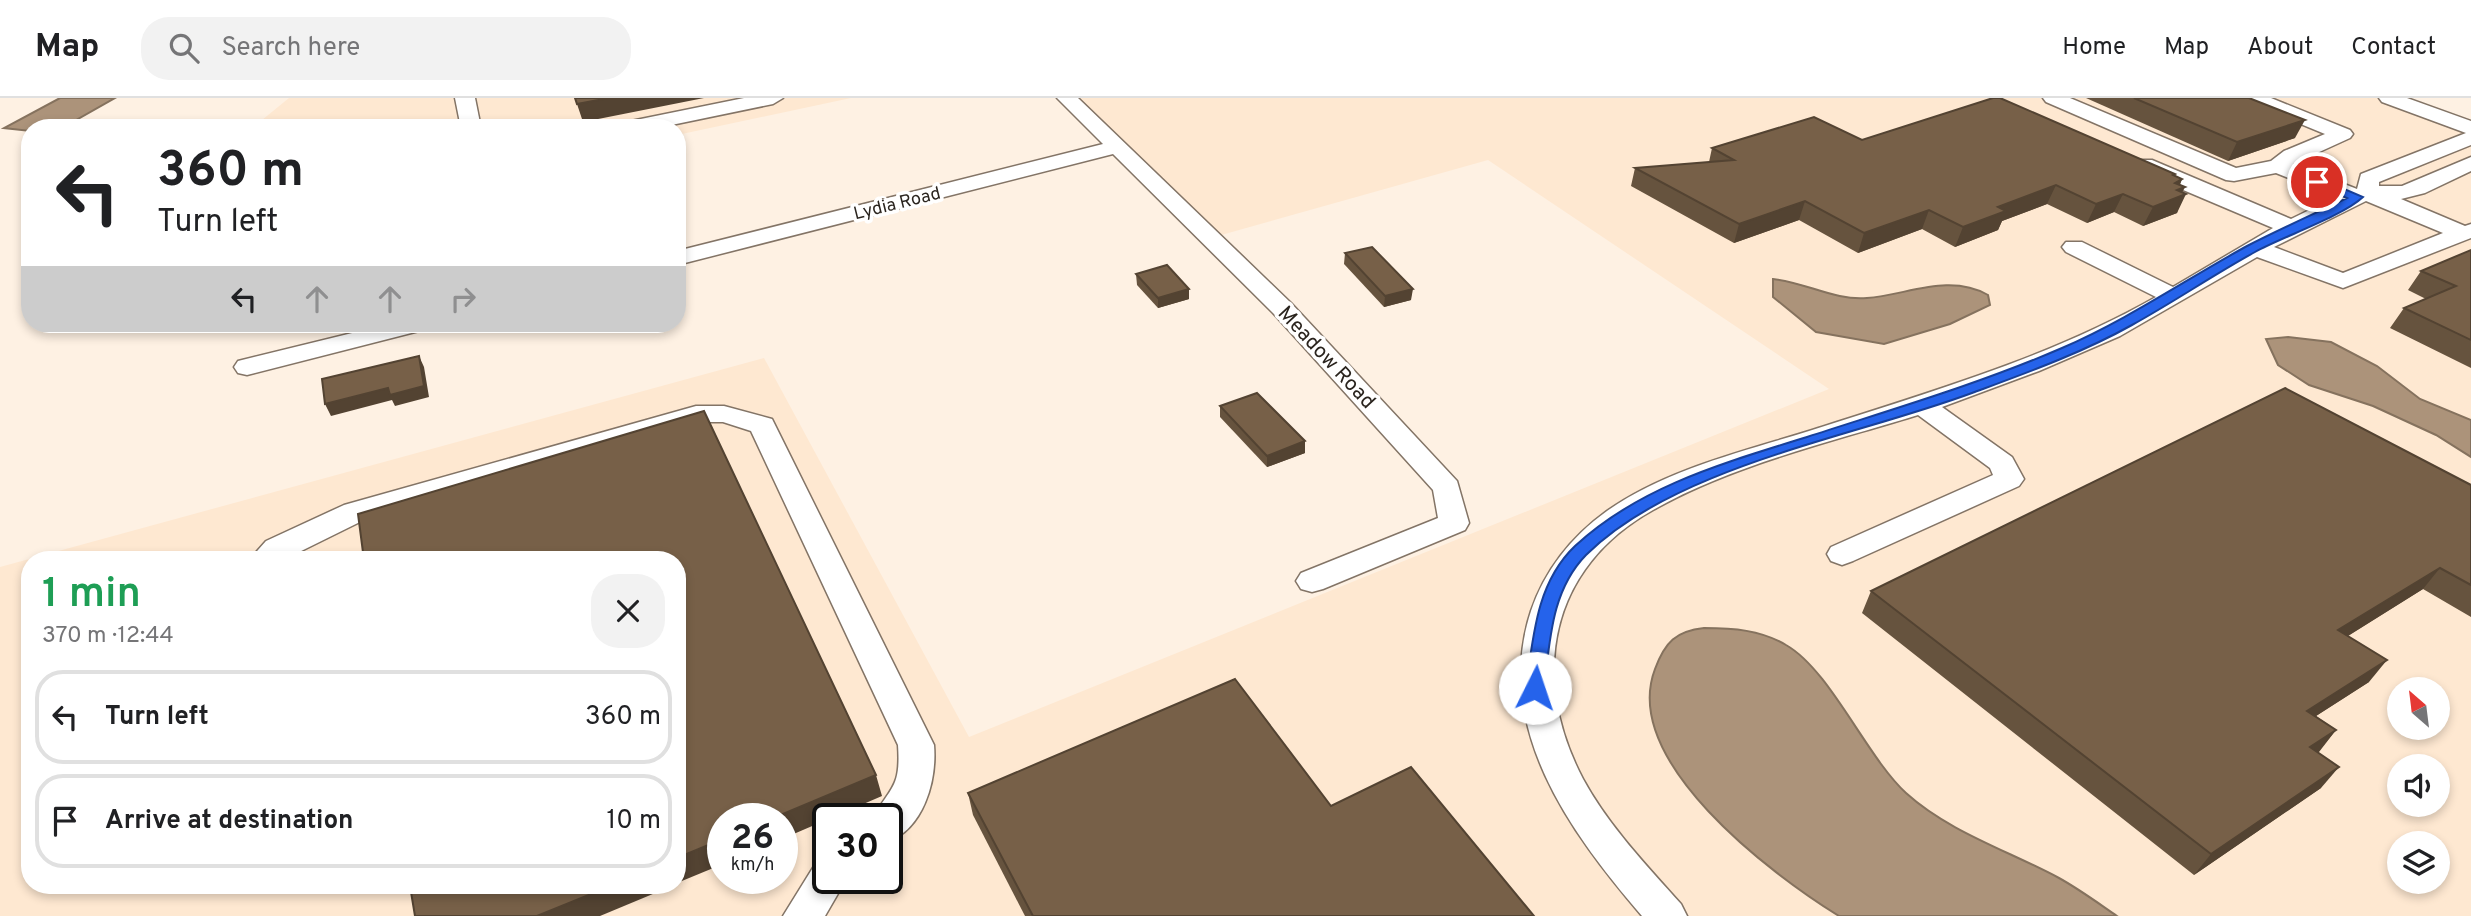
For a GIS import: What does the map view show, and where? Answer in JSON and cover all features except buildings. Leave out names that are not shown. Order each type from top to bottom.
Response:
[{"type":"street","points":[[465,98],[469,119]]},
{"type":"street","points":[[670,119],[773,98]]},
{"type":"street","name":"Meadow Road","points":[[1067,98],[1282,308],[1447,488],[1454,523],[1312,581]]},
{"type":"street","points":[[2053,98],[2234,175],[2278,166],[2291,155],[2343,134],[2254,98]]},
{"type":"street","points":[[2389,98],[2471,128]]},
{"type":"street","points":[[2427,98],[2471,114]]},
{"type":"street","points":[[2362,195],[2369,179],[2471,138]]},
{"type":"street","name":"Lydia Road","points":[[686,256],[1116,147]]},
{"type":"street","points":[[2128,158],[2292,228]]},
{"type":"street","points":[[1667,916],[1618,861],[1579,804],[1545,736],[1535,688],[1546,607],[1561,577],[1579,552],[1629,511],[1657,496],[1733,466],[1922,405],[2066,352],[2174,296],[2292,228],[2362,195],[2401,193],[2471,163]]},
{"type":"street","points":[[2278,166],[2467,232]]},
{"type":"street","points":[[2255,248],[2343,281],[2467,232]]},
{"type":"street","points":[[2074,247],[2174,296]]},
{"type":"street","points":[[247,367],[382,333]]},
{"type":"street","points":[[1842,554],[2009,479],[2002,463],[1922,405]]},
{"type":"street","points":[[274,551],[355,512],[696,414],[724,414],[762,425],[916,745],[919,772],[909,799],[903,806]]},
{"type":"street","points":[[803,916],[817,894]]},
{"type":"shaded area","points":[[60,98],[115,98],[78,119],[21,119],[21,130],[4,128]]},
{"type":"shaded area","points":[[289,98],[851,98],[686,133],[686,119],[263,119]]},
{"type":"shaded area","points":[[1059,98],[2400,98],[2471,125],[2471,916],[0,916],[0,567],[21,561],[21,894],[686,894],[686,551],[58,551],[764,358],[969,737],[1829,389],[1488,160],[1200,241]]},
{"type":"shaded area","points":[[1773,279],[1855,298],[1943,285],[1958,286],[1988,295],[1990,305],[1950,324],[1884,344],[1816,332],[1773,297]]},
{"type":"shaded area","points":[[2288,337],[2331,342],[2377,366],[2420,399],[2471,420],[2471,457],[2436,435],[2373,406],[2309,385],[2278,365],[2266,339]]},
{"type":"shaded area","points":[[1704,628],[1747,631],[1786,645],[1818,673],[1891,777],[1923,807],[1960,830],[2059,878],[2117,916],[1839,916],[1810,897],[1742,844],[1708,811],[1680,777],[1659,740],[1650,704],[1655,669],[1673,639],[1686,632]]},
{"type":"route","points":[[1535,688],[1538,649],[1546,607],[1561,577],[1579,552],[1629,511],[1657,496],[1733,466],[1829,432],[1965,391],[2066,352],[2126,323],[2252,249],[2357,197],[2317,182]]}]
